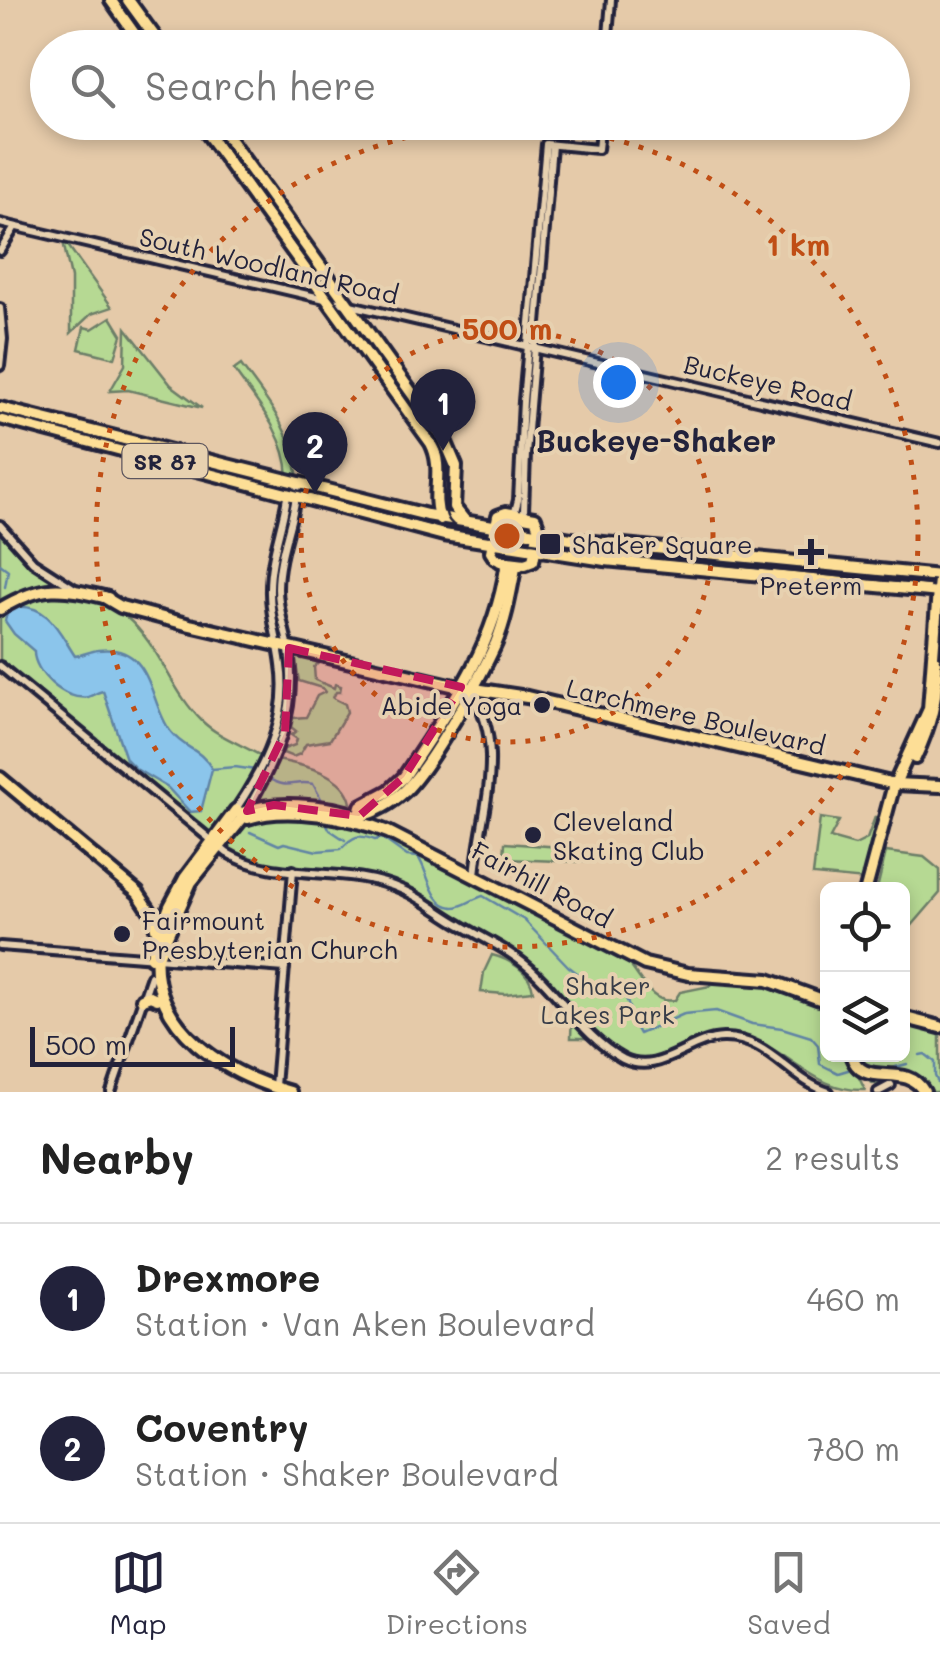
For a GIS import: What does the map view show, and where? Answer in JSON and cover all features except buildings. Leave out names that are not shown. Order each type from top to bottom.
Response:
[{"type":"main road","points":[[111,0],[132,30]]},
{"type":"main road","points":[[128,0],[149,30]]},
{"type":"main road","points":[[212,140],[433,446],[439,474],[438,517],[454,537]]},
{"type":"main road","points":[[230,140],[444,438],[456,466],[454,509],[466,521]]},
{"type":"main road","points":[[358,318],[366,308]]},
{"type":"main road","name":"SR 87","points":[[0,408],[454,537],[536,551],[939,584]]},
{"type":"main road","name":"SR 87","points":[[0,418],[293,489],[438,517],[609,544],[939,584]]},
{"type":"main road","points":[[358,815],[382,801],[404,777],[467,686],[496,643],[515,568],[533,561],[536,551],[538,520],[528,516],[500,514],[495,526],[491,553],[506,568],[497,616],[467,686]]},
{"type":"main road","points":[[500,560],[522,564]]},
{"type":"main road","points":[[869,882],[868,870],[927,715],[937,660],[940,568]]},
{"type":"main road","name":"Larchmere Boulevard","points":[[5,606],[43,589],[80,592],[282,643],[899,784],[940,786]]},
{"type":"main road","points":[[899,784],[934,719],[940,678],[937,660]]},
{"type":"main road","points":[[0,778],[138,893],[160,917]]},
{"type":"main road","points":[[0,786],[135,899],[150,929],[154,958]]},
{"type":"main road","name":"Fairhill Road","points":[[242,813],[248,818],[276,812],[358,815],[390,826],[657,966],[758,976],[820,996]]},
{"type":"main road","points":[[242,813],[185,878],[160,917],[152,980],[166,1013],[211,1055],[273,1090],[290,1092]]},
{"type":"main road","points":[[154,958],[191,882],[215,844]]},
{"type":"main road","points":[[152,980],[166,1013]]},
{"type":"main road","points":[[142,999],[157,999]]},
{"type":"main road","points":[[910,1020],[940,1027]]},
{"type":"main road","points":[[853,1062],[868,1087],[911,1080],[924,1092]]},
{"type":"street","points":[[608,30],[610,0]]},
{"type":"street","points":[[510,513],[515,511],[518,500],[549,145],[598,149],[599,140]]},
{"type":"street","name":"South Woodland Road","points":[[0,222],[348,304],[481,330],[532,347]]},
{"type":"street","points":[[0,251],[16,226]]},
{"type":"street","points":[[0,308],[0,366]]},
{"type":"street","points":[[528,516],[524,511],[532,347]]},
{"type":"street","name":"Buckeye Road","points":[[532,347],[940,443]]},
{"type":"street","points":[[242,813],[274,736],[281,706],[279,579],[293,489]]},
{"type":"street","points":[[0,525],[33,562],[80,592]]},
{"type":"street","points":[[242,813],[270,771],[288,719],[291,682],[282,643]]},
{"type":"street","points":[[0,666],[215,844],[247,863],[360,876],[406,891],[511,953],[542,980],[588,1032],[629,1062],[655,1064],[703,1042],[735,1039],[760,1046],[803,1080],[829,1092]]},
{"type":"street","points":[[467,686],[488,733],[492,757],[476,874]]},
{"type":"street","points":[[273,1090],[293,870]]},
{"type":"street","points":[[0,946],[285,968]]},
{"type":"street","points":[[111,1092],[152,980]]},
{"type":"highlighted area","points":[[289,648],[461,687],[404,777],[359,816],[274,805],[247,811],[285,732]]},
{"type":"green space","points":[[62,237],[112,307],[91,314],[71,333],[71,278]]},
{"type":"green space","points":[[111,317],[122,335],[115,358],[79,349],[84,327],[92,329]]},
{"type":"green space","points":[[126,328],[171,385],[202,408],[128,390],[110,391],[125,365]]},
{"type":"green space","points":[[241,365],[285,432],[298,479],[288,476],[276,433],[234,370]]},
{"type":"green space","points":[[0,530],[45,575],[125,616],[148,641],[202,721],[261,756],[247,786],[211,836],[0,662]]},
{"type":"green space","points":[[294,654],[323,659],[314,667],[315,680],[334,688],[335,684],[341,686],[333,698],[345,704],[347,712],[330,740],[306,744],[293,757],[283,753],[297,739],[291,735],[296,731],[291,727],[293,718],[306,717],[317,696],[325,692],[299,681]]},
{"type":"green space","points":[[277,760],[332,778],[341,784],[351,803],[340,809],[254,803]]},
{"type":"green space","name":"Shaker Lakes Park","points":[[265,814],[346,821],[377,829],[634,963],[632,968],[650,992],[661,999],[675,1000],[680,992],[710,986],[711,979],[762,981],[820,1002],[820,1062],[851,1062],[865,1090],[847,1089],[817,1078],[763,1044],[748,1039],[718,1038],[643,1062],[631,1060],[599,1040],[571,1038],[572,1011],[517,954],[411,890],[356,872],[264,865],[224,847],[239,826]]},
{"type":"green space","points":[[875,817],[882,818],[865,880],[813,875],[820,818],[839,821],[830,838],[855,845],[867,839]]},
{"type":"green space","points":[[505,843],[589,849],[587,862],[504,859]]},
{"type":"green space","points":[[886,852],[924,857],[940,870],[940,893],[910,928],[910,882],[879,882]]},
{"type":"green space","points":[[492,955],[518,967],[533,991],[481,992]]},
{"type":"green space","points":[[910,1022],[940,1030],[940,1092],[927,1092],[920,1081],[876,1084],[856,1062],[910,1062]]},
{"type":"water","points":[[16,607],[45,615],[75,656],[116,650],[140,665],[171,732],[212,769],[201,811],[190,812],[168,788],[126,759],[103,691],[79,697],[52,684],[39,668],[34,651],[5,621],[7,612]]},
{"type":"waterway","points":[[0,564],[8,570],[5,587]]},
{"type":"waterway","points":[[212,769],[255,770]]},
{"type":"waterway","points":[[266,777],[281,784],[313,784],[323,802]]},
{"type":"waterway","points":[[325,821],[330,830],[345,840]]},
{"type":"waterway","points":[[250,832],[279,845],[317,851],[341,849],[356,837],[382,838],[407,856],[418,857],[435,894],[446,905],[457,907],[483,896],[524,920],[590,983],[621,986],[639,1034],[684,1014],[716,1011],[752,1024],[811,1037],[818,1045],[820,1064],[838,1073],[848,1070]]},
{"type":"waterway","points":[[920,1055],[925,1054],[935,1062],[940,1087]]},
{"type":"waterway","points":[[884,1070],[907,1064]]},
{"type":"tram line","points":[[118,0],[139,30]]},
{"type":"tram line","points":[[220,140],[435,439],[446,467],[447,516],[465,531]]},
{"type":"tram line","points":[[0,414],[444,528],[595,552],[940,586]]},
{"type":"place","name":"Drexmore","points":[[443,451]]},
{"type":"place","name":"Coventry","points":[[315,494]]},
{"type":"place","name":"Shaker Square","points":[[550,544]]},
{"type":"place","name":"Preterm","points":[[811,552]]},
{"type":"place","name":"Abide Yoga","points":[[542,705]]},
{"type":"place","name":"Cleveland Skating Club","points":[[533,835]]},
{"type":"place","name":"Fairmount Presbyterian Church","points":[[122,934]]},
{"type":"district","name":"Buckeye-Shaker","points":[[656,440]]}]
